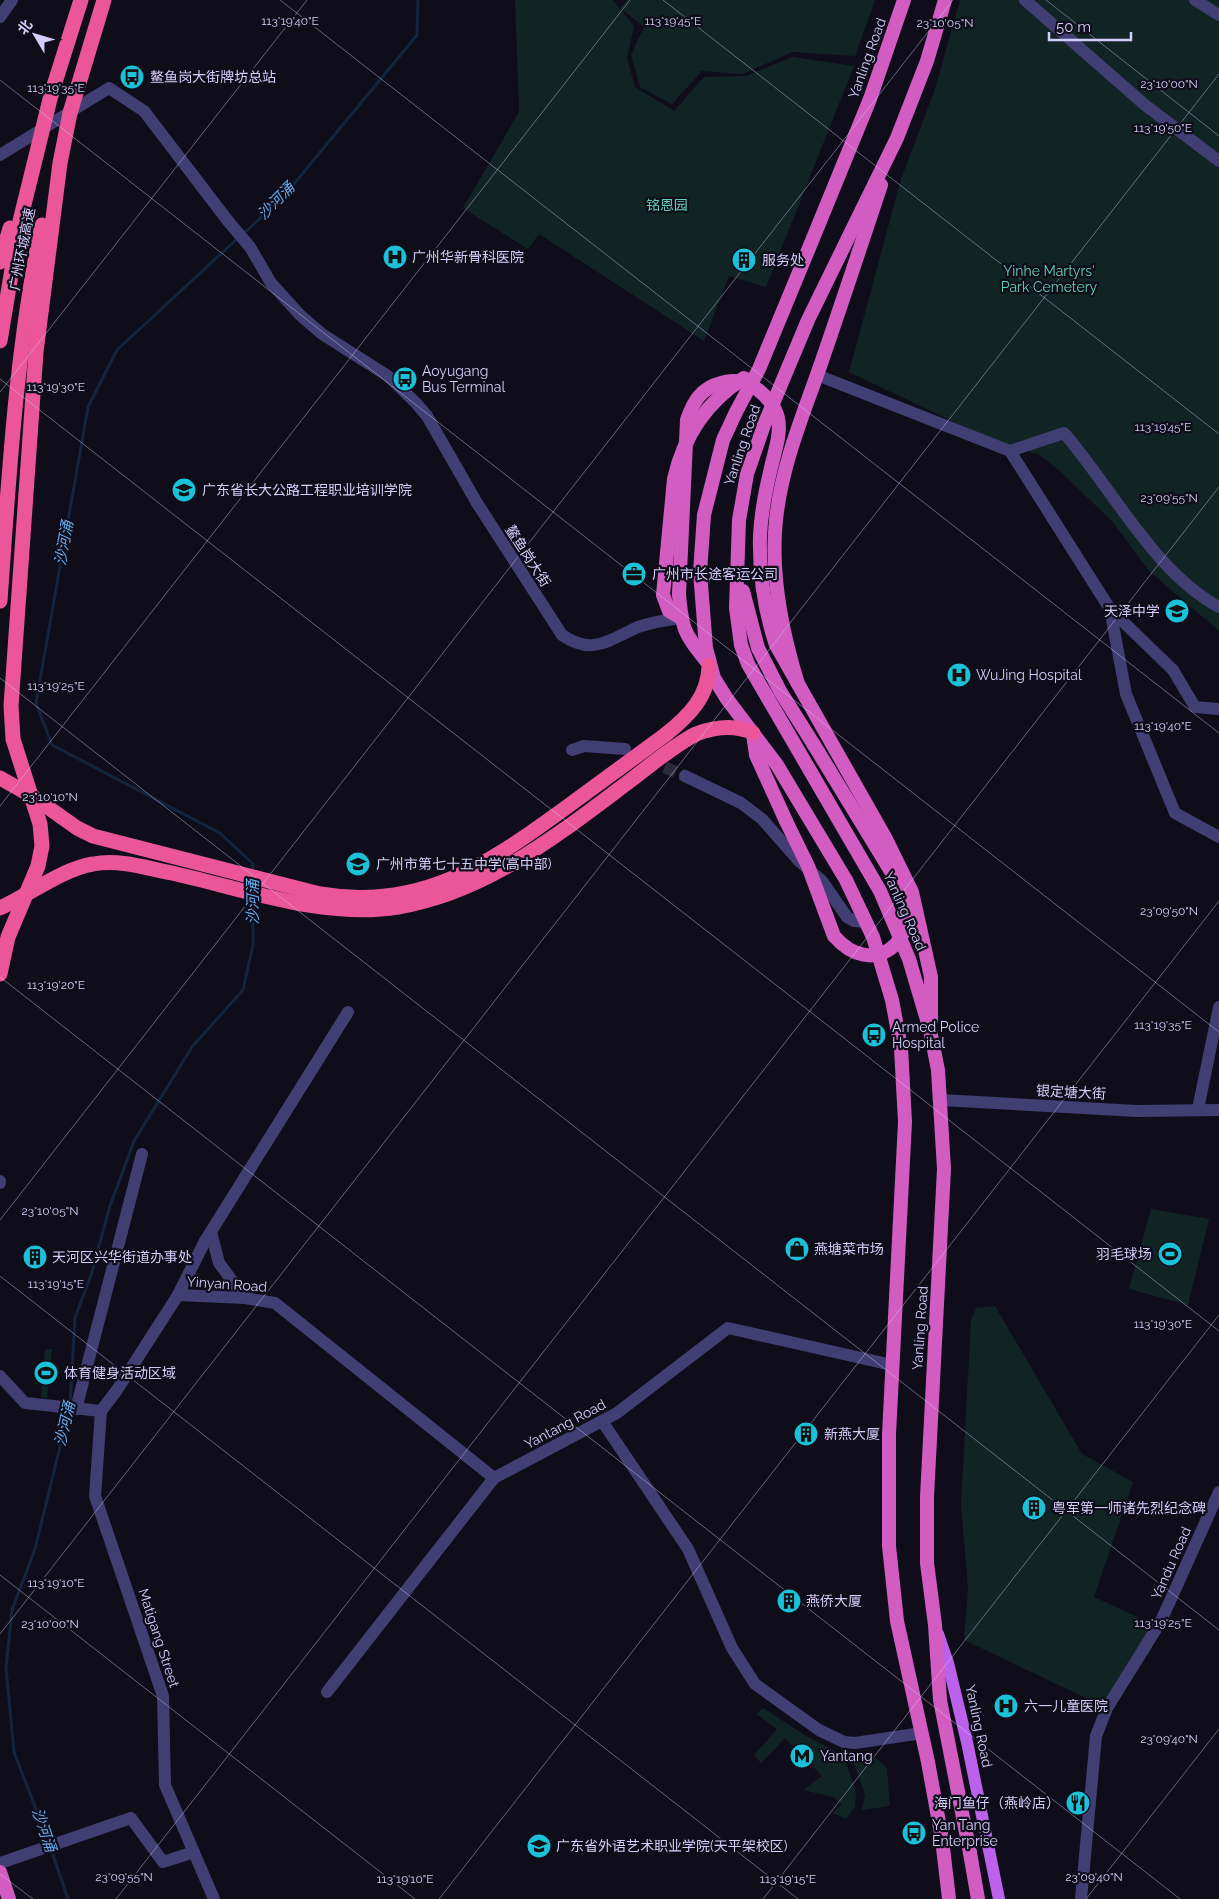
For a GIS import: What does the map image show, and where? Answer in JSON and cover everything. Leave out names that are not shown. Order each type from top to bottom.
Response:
[{"type":"highway","name":"广州环城高速","points":[[0,341],[20,221],[51,95],[81,0]]},
{"type":"highway","name":"广州环城高速","points":[[0,600],[12,431],[19,365],[34,265],[55,168],[104,0]]},
{"type":"highway","name":"Yanling Road","points":[[904,0],[870,99],[759,369],[723,440],[704,515],[700,572],[709,665],[727,699],[777,765],[826,842],[873,937],[892,1000],[904,1075],[905,1132],[892,1366],[888,1486],[891,1577],[897,1622],[922,1733],[942,1839],[949,1899]]},
{"type":"highway","name":"Yanling Road","points":[[935,1626],[927,1563],[926,1505],[944,1169],[941,1100],[930,1030],[909,959],[880,891],[748,664],[741,645],[738,627],[738,569],[740,511],[754,450],[808,320],[897,138],[924,70],[945,0]]},
{"type":"highway","points":[[0,262],[51,95]]},
{"type":"highway","points":[[0,974],[8,937],[42,853],[40,824],[13,739],[11,706],[33,378],[59,173],[70,114]]},
{"type":"highway","points":[[798,684],[788,653],[775,562],[776,522],[783,476],[897,138]]},
{"type":"highway","points":[[681,618],[670,611],[664,595],[673,488],[678,461],[687,440],[706,408],[720,394],[759,369]]},
{"type":"highway","points":[[3,779],[32,796],[77,828],[121,844],[306,891],[347,898],[381,898],[427,889],[471,870],[508,849],[683,721],[704,694],[708,683],[709,665],[685,634],[681,618],[679,594],[687,420],[698,396],[713,386],[729,381],[746,383],[760,392],[772,405],[779,421],[779,441],[766,491],[760,536],[762,592],[768,623],[776,645],[886,839],[912,892],[931,976],[930,1030]]},
{"type":"highway","points":[[1,907],[77,868],[92,864],[120,862],[271,897],[334,908],[377,910],[422,902],[477,882],[521,858],[696,734],[709,730],[730,728],[745,730],[753,734],[758,761],[808,866],[834,936],[851,951],[871,955],[882,953],[898,943],[907,924],[907,902],[903,891],[814,745],[758,648],[747,611],[738,569]]},
{"type":"highway","points":[[19,757],[37,790],[77,828]]},
{"type":"highway","points":[[3,779],[27,798],[40,824]]},
{"type":"highway","points":[[8,937],[34,900],[49,886],[77,868]]},
{"type":"highway","points":[[1,907],[19,896],[33,878]]},
{"type":"highway","points":[[935,1626],[940,1700],[978,1899]]},
{"type":"highway","points":[[0,1870],[9,1899]]},
{"type":"main road","name":"Yanling Road","points":[[935,1626],[955,1690],[999,1899]]},
{"type":"main road","points":[[0,1870],[16,1899]]},
{"type":"street","points":[[0,17],[12,0]]},
{"type":"street","points":[[1026,0],[1145,105],[1219,161]]},
{"type":"street","points":[[1195,0],[1219,15]]},
{"type":"street","name":"鳌鱼岗大街","points":[[0,155],[109,88],[144,111],[250,247],[271,283],[322,334],[401,386],[427,416],[477,503],[562,635],[575,644],[597,644],[655,622],[681,618]]},
{"type":"street","points":[[817,375],[1010,451],[1110,609],[1173,670],[1195,707],[1219,708]]},
{"type":"street","points":[[1010,451],[1064,433],[1084,456],[1166,565],[1200,595],[1219,606]]},
{"type":"street","points":[[1110,609],[1126,694],[1175,813],[1219,837]]},
{"type":"street","points":[[572,750],[584,746],[625,749]]},
{"type":"street","points":[[685,776],[741,803],[762,819],[799,861],[822,881],[847,916],[854,921],[866,922]]},
{"type":"street","points":[[1198,1109],[1219,1006]]},
{"type":"street","points":[[178,1295],[211,1232],[348,1012]]},
{"type":"street","name":"银定塘大街","points":[[941,1100],[1137,1111],[1219,1110]]},
{"type":"street","points":[[76,1409],[142,1154]]},
{"type":"street","points":[[211,1232],[219,1263],[245,1298]]},
{"type":"street","name":"Yinyan Road","points":[[101,1411],[117,1390],[178,1295],[245,1298],[275,1303],[494,1478]]},
{"type":"street","name":"Yantang Road","points":[[327,1692],[494,1478],[618,1412],[728,1328],[892,1366]]},
{"type":"street","points":[[0,1376],[25,1404],[101,1411]]},
{"type":"street","name":"Matigang Street","points":[[101,1411],[95,1496],[163,1696],[165,1785],[214,1899]]},
{"type":"street","points":[[602,1421],[688,1549],[732,1648],[755,1684],[819,1730],[844,1742],[855,1743],[922,1733]]},
{"type":"street","name":"Yandu Road","points":[[1080,1899],[1096,1736],[1107,1708],[1161,1621],[1219,1492]]},
{"type":"street","points":[[0,1863],[131,1818],[163,1862],[194,1852]]},
{"type":"green space","name":"铭恩园","points":[[515,0],[613,0],[634,26],[627,58],[635,87],[674,111],[704,77],[746,76],[793,57],[854,66],[766,287],[729,276],[704,341],[539,234],[528,249],[463,208],[519,112]]},
{"type":"green space","points":[[627,0],[875,0],[855,56],[792,52],[743,74],[702,71],[672,104],[640,87],[631,55],[644,27],[620,8]]},
{"type":"green space","name":"Yinhe Martyrs' Park Cemetery","points":[[960,0],[1219,0],[1219,631],[1149,571],[1112,521],[1062,473],[1038,454],[996,442],[849,372],[901,179],[935,89]]},
{"type":"green space","name":"羽毛球场","points":[[1151,1209],[1209,1219],[1188,1305],[1129,1289]]},
{"type":"green space","points":[[995,1306],[1082,1454],[1133,1482],[1094,1597],[1153,1624],[1107,1708],[964,1640],[968,1588],[961,1504],[971,1320],[976,1308]]},
{"type":"green space","name":"体育健身活动区域","points":[[45,1349],[52,1349],[47,1398],[41,1397]]},
{"type":"green space","points":[[763,1708],[808,1737],[844,1756],[856,1792],[855,1807],[846,1819],[832,1813],[842,1804],[833,1797],[803,1790],[822,1776],[785,1738],[761,1763],[754,1755],[777,1729],[756,1714]]},
{"type":"green space","points":[[868,1751],[887,1768],[890,1806],[862,1810],[865,1795],[852,1758]]},
{"type":"waterway","name":"沙河涌","points":[[243,234],[284,196],[417,35],[418,0]]},
{"type":"waterway","name":"沙河涌","points":[[238,238],[117,350],[88,407],[36,703],[52,745],[220,833],[253,864],[253,873]]},
{"type":"waterway","name":"沙河涌","points":[[70,1404],[75,1318],[91,1275],[110,1206],[134,1141],[192,1047],[243,990],[253,945],[253,897]]},
{"type":"waterway","name":"沙河涌","points":[[49,1843],[14,1752],[6,1668],[12,1610],[35,1549],[69,1410]]},
{"type":"waterway","name":"沙河涌","points":[[51,1849],[68,1899]]},
{"type":"tunnel","points":[[648,760],[685,776]]},
{"type":"place","name":"鳌鱼岗大街牌坊总站","points":[[132,77]]},
{"type":"place","name":"广州华新骨科医院","points":[[395,257]]},
{"type":"place","name":"服务处","points":[[744,260]]},
{"type":"place","name":"Aoyugang Bus Terminal","points":[[405,379]]},
{"type":"place","name":"广东省长大公路工程职业培训学院","points":[[184,490]]},
{"type":"place","name":"广州市长途客运公司","points":[[634,574]]},
{"type":"place","name":"天泽中学","points":[[1177,611]]},
{"type":"place","name":"WuJing Hospital","points":[[959,675]]},
{"type":"place","name":"广州市第七十五中学(高中部)","points":[[358,864]]},
{"type":"place","name":"Armed Police Hospital","points":[[874,1035]]},
{"type":"place","name":"燕塘菜市场","points":[[797,1249]]},
{"type":"place","name":"羽毛球场","points":[[1170,1254]]},
{"type":"place","name":"天河区兴华街道办事处","points":[[35,1257]]},
{"type":"place","name":"体育健身活动区域","points":[[46,1373]]},
{"type":"place","name":"新燕大厦","points":[[806,1434]]},
{"type":"place","name":"粤军第一师诸先烈纪念碑","points":[[1034,1508]]},
{"type":"place","name":"燕侨大厦","points":[[789,1601]]},
{"type":"place","name":"六一儿童医院","points":[[1006,1706]]},
{"type":"place","name":"Yantang","points":[[802,1756]]},
{"type":"place","name":"海门鱼仔（燕岭店）","points":[[1078,1803]]},
{"type":"place","name":"Yan Tang Enterprise","points":[[914,1833]]},
{"type":"place","name":"广东省外语艺术职业学院(天平架校区)","points":[[539,1846]]}]
